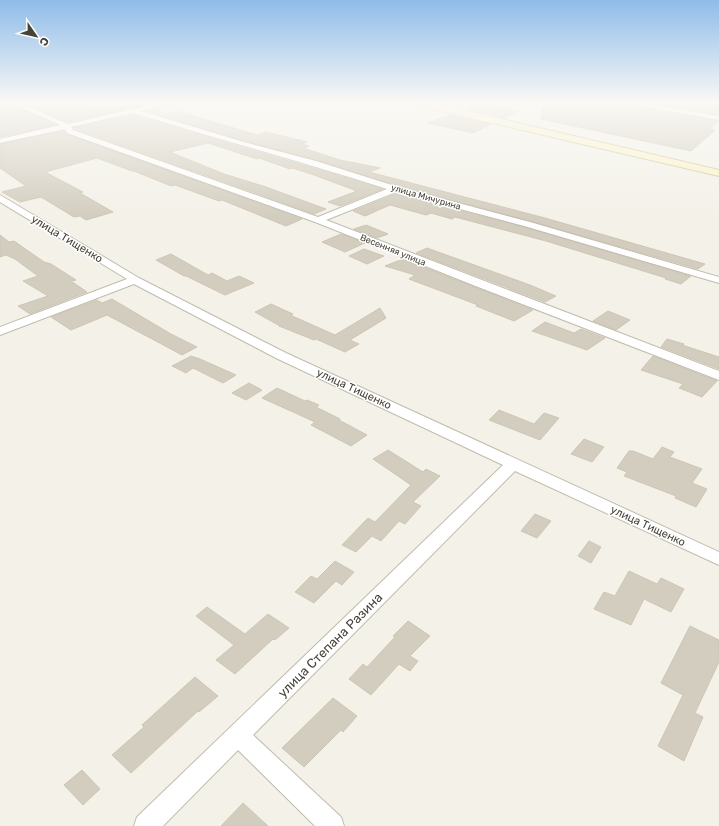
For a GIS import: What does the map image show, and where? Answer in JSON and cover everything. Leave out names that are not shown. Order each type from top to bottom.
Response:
[{"type":"main road","points":[[580,141],[719,173]]},
{"type":"street","name":"Весенняя улица","points":[[97,141],[318,220],[489,288],[719,376]]},
{"type":"street","name":"улица Мичурина","points":[[230,141],[313,163],[395,189],[527,224],[719,280]]},
{"type":"street","points":[[318,220],[395,189]]},
{"type":"street","name":"улица Тищенко","points":[[0,198],[136,280],[282,356],[719,559]]},
{"type":"street","points":[[0,331],[136,280]]},
{"type":"street","name":"улица Степана Разина","points":[[146,826],[514,464]]},
{"type":"street","points":[[238,736],[332,826]]},
{"type":"building","points":[[17,141],[84,141],[302,219],[286,226],[222,200],[219,201],[175,185],[171,186],[97,158],[45,172],[83,192],[80,193],[113,212],[86,220],[80,216],[74,217],[41,197],[20,202],[2,192],[26,186],[0,168],[0,144]]},
{"type":"building","points":[[108,141],[219,141],[383,189],[340,206],[328,202],[357,191],[314,175],[208,143],[170,152],[224,174],[266,187],[326,209],[314,214]]},
{"type":"building","points":[[243,141],[301,141],[307,142],[302,144],[309,146],[303,148],[340,160],[380,168],[369,172],[545,218],[705,264],[698,269],[530,221],[398,186],[316,160]]},
{"type":"building","points":[[642,141],[703,141],[691,151]]},
{"type":"building","points":[[396,194],[524,227],[691,276],[681,284],[546,241],[455,217],[452,219],[431,213],[426,215],[390,205],[365,216],[353,211]]},
{"type":"building","points":[[366,225],[388,234],[377,238],[354,229]]},
{"type":"building","points":[[341,234],[365,243],[345,252],[322,242]]},
{"type":"building","points":[[0,235],[9,242],[14,241],[44,262],[51,264],[76,280],[71,281],[87,292],[30,314],[18,306],[48,296],[23,281],[38,276],[15,259],[6,255],[0,257]]},
{"type":"building","points":[[427,248],[530,285],[556,296],[545,302],[416,253]]},
{"type":"building","points":[[364,249],[384,256],[367,264],[349,256]]},
{"type":"building","points":[[171,254],[208,275],[212,273],[227,281],[239,276],[254,283],[225,295],[184,276],[156,260]]},
{"type":"building","points":[[403,259],[533,310],[514,321],[476,306],[478,305],[409,279],[415,275],[385,266]]},
{"type":"building","points":[[112,299],[171,334],[197,347],[182,355],[107,315],[71,330],[51,317],[97,300],[102,303]]},
{"type":"building","points":[[271,304],[293,314],[290,315],[335,335],[380,308],[386,318],[350,340],[359,344],[345,352],[316,339],[314,340],[279,326],[255,312]]},
{"type":"building","points":[[608,311],[630,320],[616,330],[593,321]]},
{"type":"building","points":[[545,322],[574,333],[581,329],[605,338],[587,350],[532,331]]},
{"type":"building","points":[[667,339],[719,357],[719,369],[661,347]]},
{"type":"building","points":[[191,356],[236,375],[223,383],[193,368],[186,373],[172,366]]},
{"type":"building","points":[[653,356],[717,381],[702,397],[679,388],[683,384],[641,370]]},
{"type":"building","points":[[249,383],[262,390],[246,400],[232,393]]},
{"type":"building","points":[[277,388],[305,401],[307,400],[319,405],[316,407],[367,435],[351,446],[311,425],[315,422],[262,398]]},
{"type":"building","points":[[499,410],[534,424],[544,413],[559,418],[540,440],[489,420]]},
{"type":"building","points":[[584,439],[604,447],[592,462],[571,454]]},
{"type":"building","points":[[662,447],[674,452],[670,457],[702,469],[692,483],[707,489],[696,507],[675,498],[676,496],[624,476],[627,472],[617,468],[629,451],[633,451],[653,459]]},
{"type":"building","points":[[388,450],[423,472],[426,469],[440,476],[413,502],[421,506],[405,524],[399,521],[381,541],[372,536],[356,552],[342,545],[368,518],[375,522],[411,485],[373,459]]},
{"type":"building","points":[[535,514],[551,521],[537,538],[521,531]]},
{"type":"building","points":[[589,541],[601,547],[591,563],[578,556]]},
{"type":"building","points":[[335,561],[354,572],[342,585],[336,581],[314,603],[295,592],[311,576],[317,579]]},
{"type":"building","points":[[629,571],[657,584],[661,578],[684,589],[671,612],[644,599],[631,625],[594,609],[604,592],[615,596]]},
{"type":"building","points":[[207,607],[245,634],[268,614],[289,628],[275,640],[273,639],[235,674],[216,660],[234,645],[196,616]]},
{"type":"building","points":[[408,621],[430,636],[410,656],[418,661],[410,671],[399,664],[371,695],[349,679],[363,664],[367,667],[395,637],[393,636]]},
{"type":"building","points":[[690,626],[719,640],[719,662],[695,713],[703,717],[684,761],[658,746],[683,695],[661,683]]},
{"type":"building","points":[[195,677],[218,696],[199,712],[198,711],[131,773],[112,755],[144,727],[142,725]]},
{"type":"building","points":[[333,698],[357,716],[343,732],[341,730],[304,767],[282,748]]},
{"type":"building","points":[[82,770],[100,789],[83,805],[64,785]]},
{"type":"building","points":[[243,803],[268,826],[221,826]]}]
